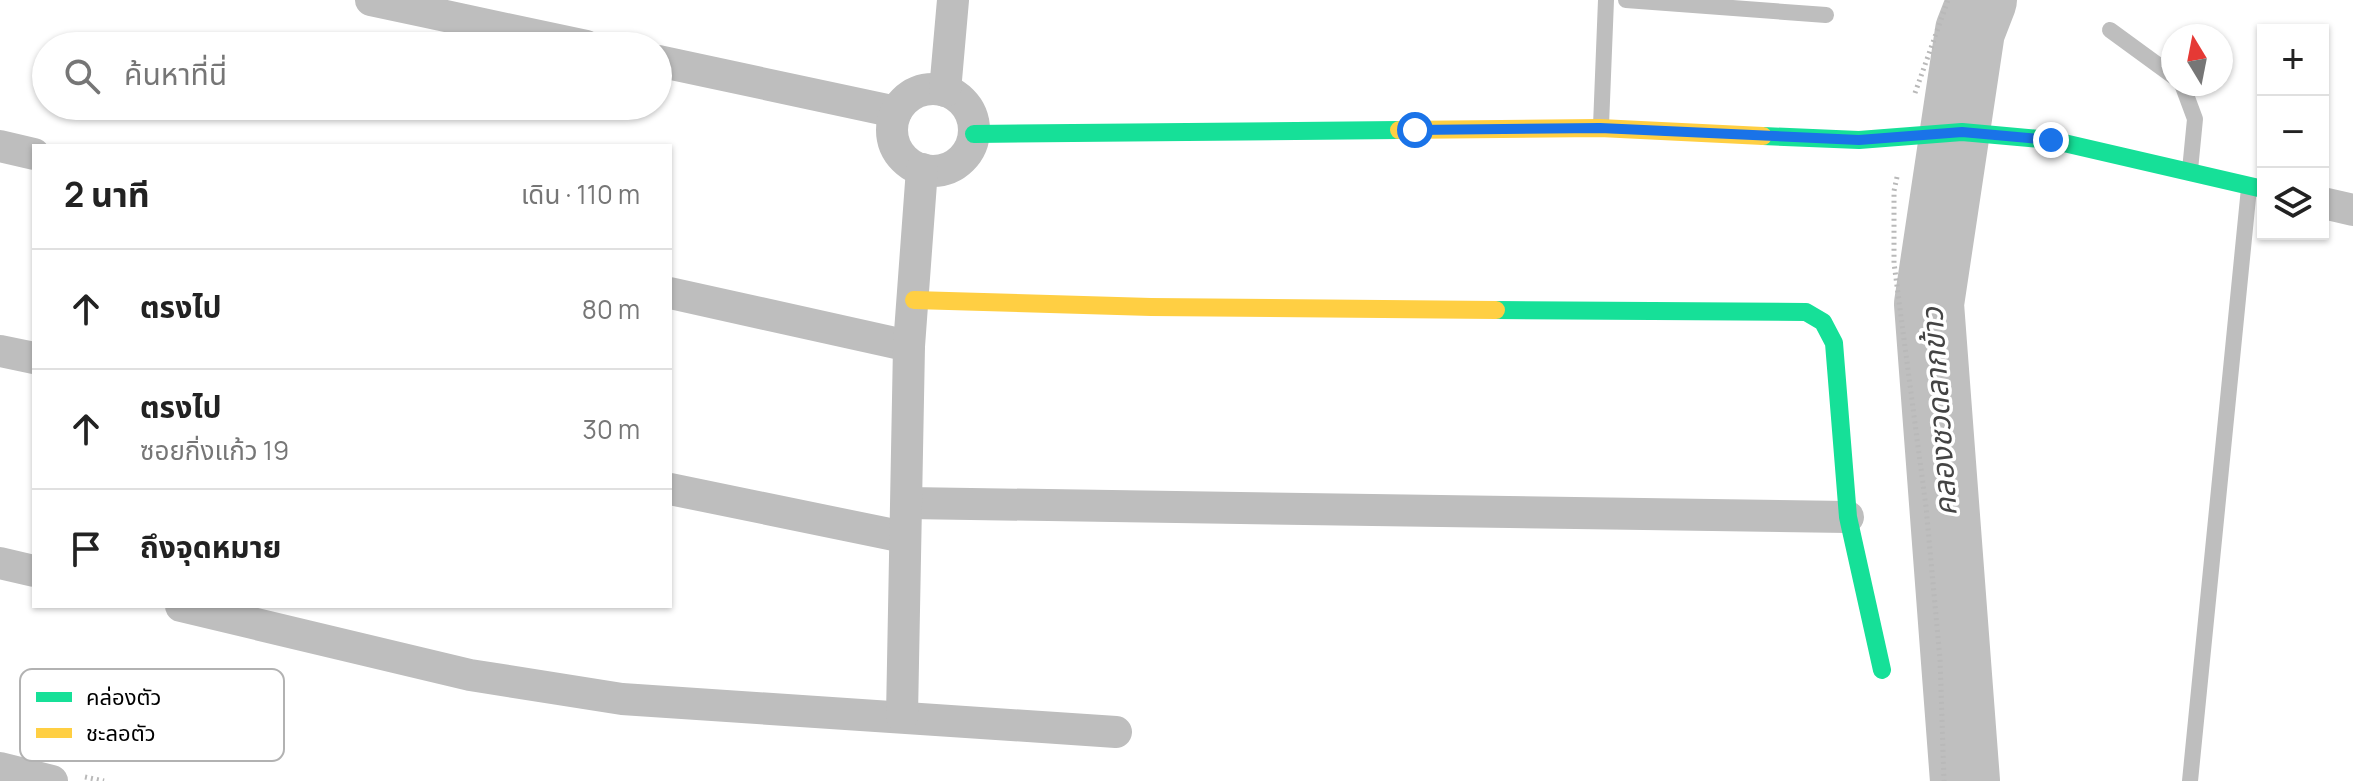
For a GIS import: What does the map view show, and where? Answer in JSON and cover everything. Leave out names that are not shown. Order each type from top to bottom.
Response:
[{"type":"street","points":[[371,0],[521,32]]},
{"type":"street","points":[[945,91],[953,0]]},
{"type":"street","points":[[672,64],[896,112]]},
{"type":"street","points":[[931,89],[957,96],[968,107],[973,120],[974,134],[970,148],[962,160],[937,171],[909,164],[894,140],[892,126],[896,112],[917,93],[931,89]]},
{"type":"street","points":[[974,134],[1600,128],[1859,140],[1962,132],[2051,140],[2256,188]]},
{"type":"street","points":[[0,146],[32,154]]},
{"type":"street","points":[[902,716],[909,346],[922,169]]},
{"type":"street","points":[[2329,204],[2353,210]]},
{"type":"street","points":[[672,293],[909,346]]},
{"type":"street","points":[[914,300],[1151,307],[1806,312],[1823,322],[1834,343],[1848,517],[1882,670]]},
{"type":"street","points":[[0,351],[32,358]]},
{"type":"street","points":[[672,489],[904,537]]},
{"type":"street","points":[[908,503],[1848,517]]},
{"type":"street","points":[[0,563],[32,571]]},
{"type":"street","points":[[189,608],[470,675],[622,699],[1116,732]]},
{"type":"street","points":[[0,768],[52,781]]},
{"type":"lane","points":[[1600,128],[1606,0]]},
{"type":"lane","points":[[1626,0],[1826,15]]},
{"type":"lane","points":[[2110,30],[2161,67]]},
{"type":"lane","points":[[2186,96],[2195,119],[2190,172]]},
{"type":"lane","points":[[2190,781],[2256,188]]},
{"type":"path","points":[[1914,96],[1948,0]]},
{"type":"path","points":[[1897,176],[1894,191],[1894,263],[1926,507],[1940,659],[1944,781]]},
{"type":"waterway","name":"คลองชวดลากข้าว","points":[[1965,781],[1929,304],[1970,31],[1982,0]]},
{"type":"traffic: fast","points":[[974,134],[1399,130]]},
{"type":"traffic: fast","points":[[1763,136],[1859,140],[1962,132],[2051,140],[2257,188]]},
{"type":"traffic: fast","points":[[1496,310],[1806,312],[1823,322],[1834,343],[1848,517],[1882,670]]},
{"type":"traffic: slow","points":[[1399,130],[1600,128],[1763,136]]},
{"type":"traffic: slow","points":[[914,300],[1151,307],[1496,310]]},
{"type":"route","points":[[1415,130],[1600,128],[1859,140],[1962,132],[2051,140]]}]
